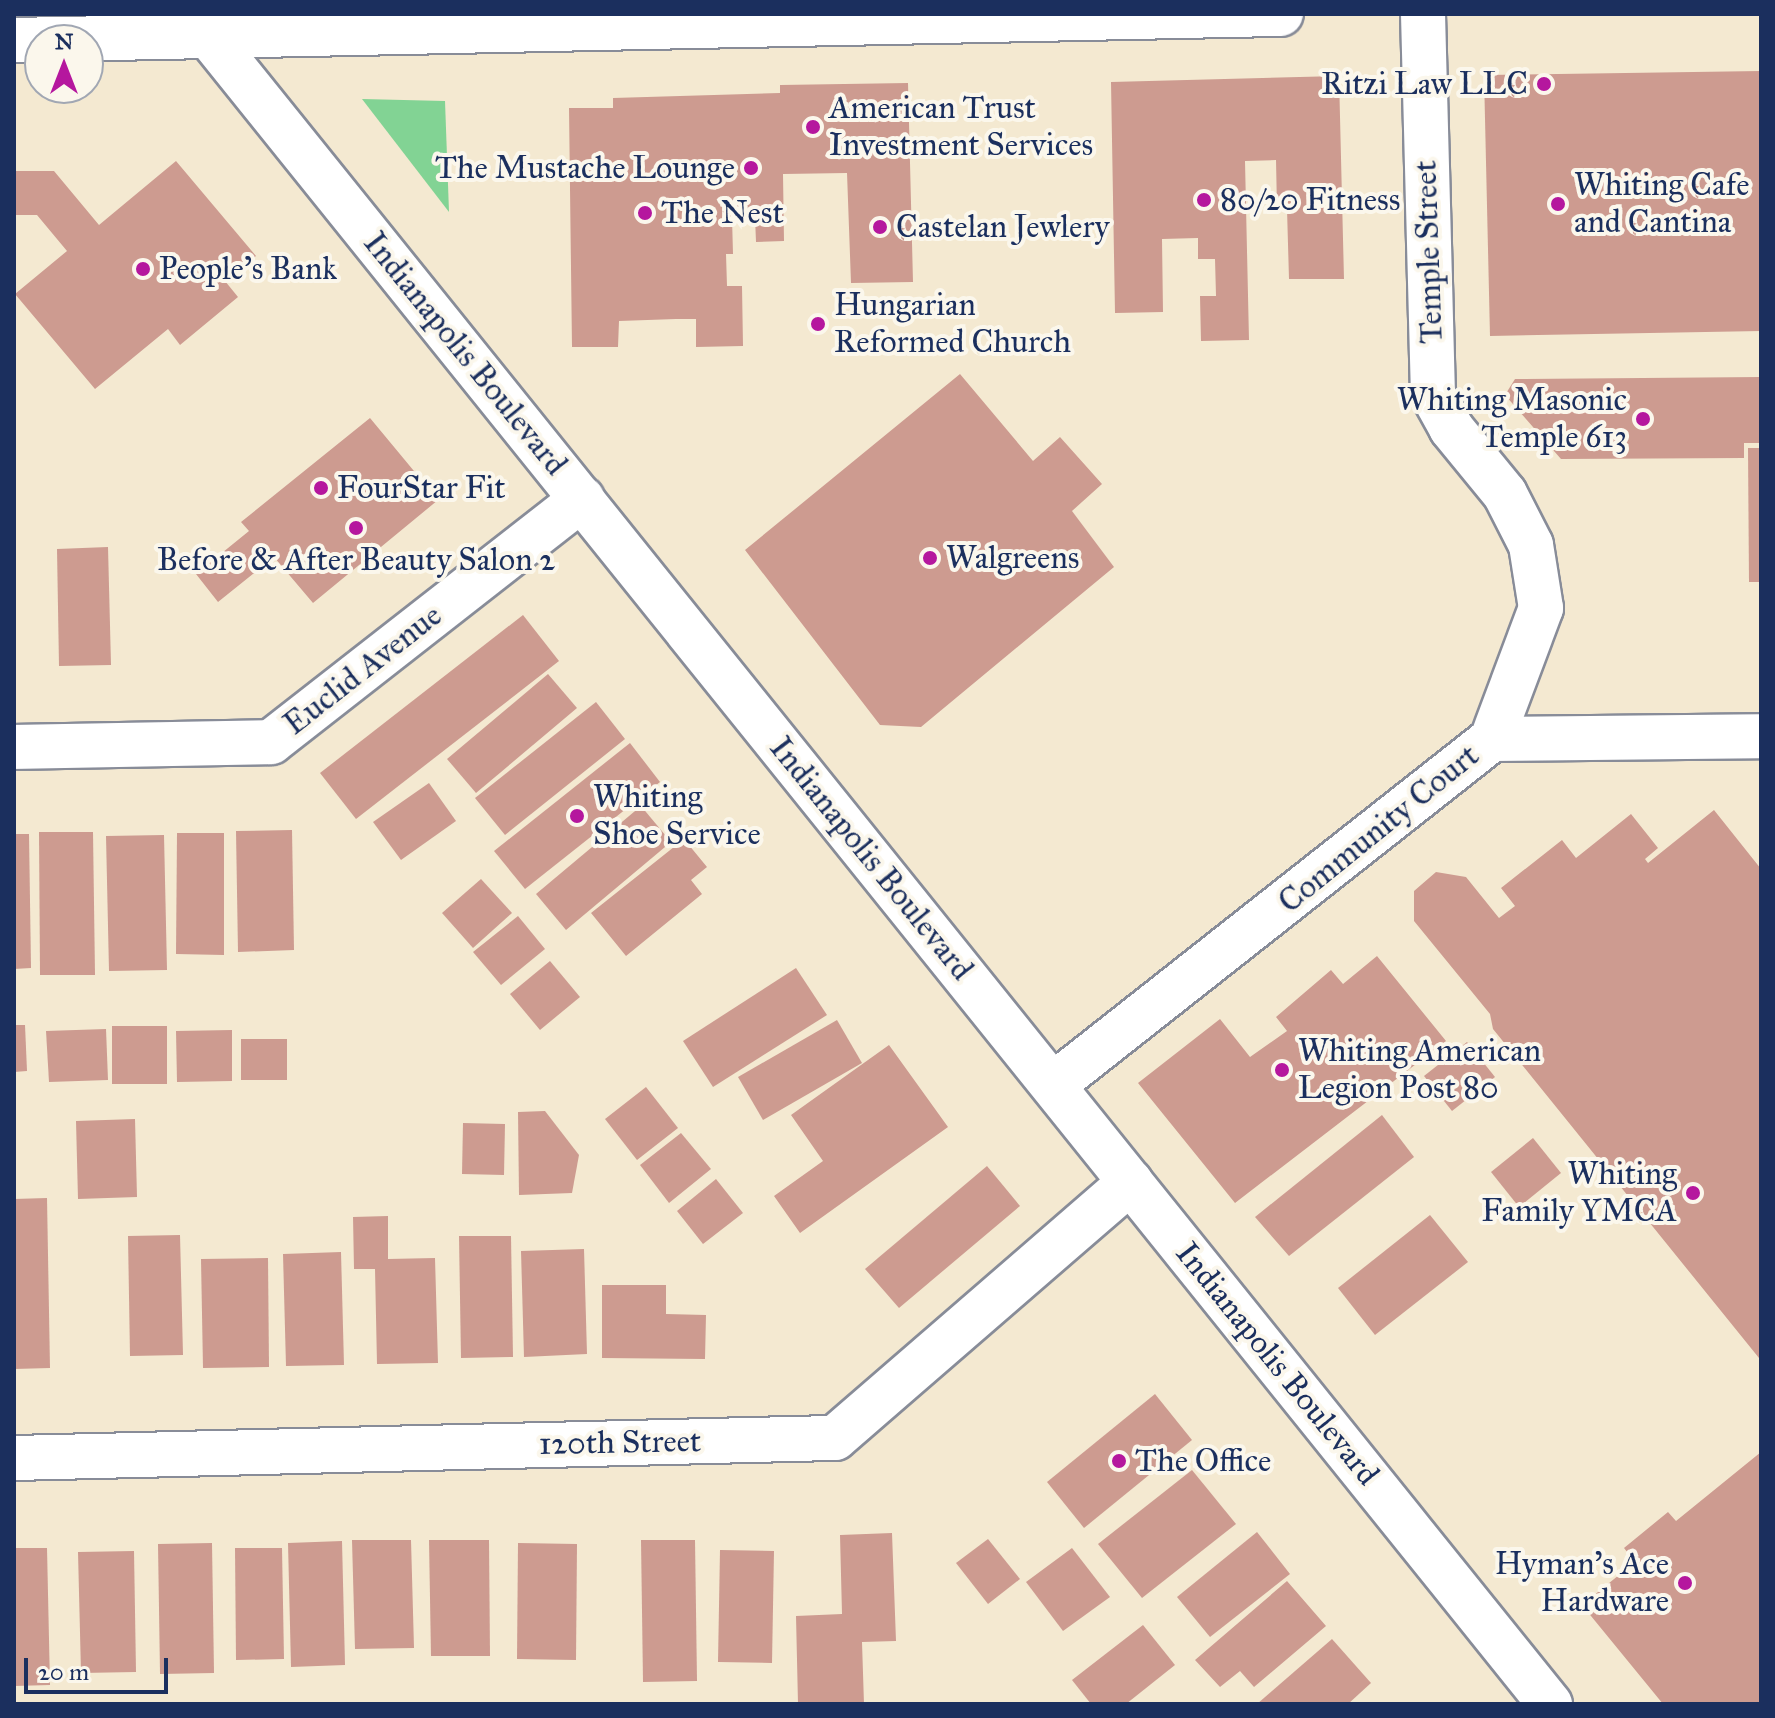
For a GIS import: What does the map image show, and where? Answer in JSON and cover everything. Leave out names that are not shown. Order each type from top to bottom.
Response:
[{"type":"street","points":[[14,40],[206,21],[1281,14]]},
{"type":"street","name":"Temple Street","points":[[1423,14],[1433,395],[1451,428],[1505,494],[1531,545],[1541,608],[1492,739]]},
{"type":"street","name":"Indianapolis Boulevard","points":[[206,21],[582,499],[1550,1704]]},
{"type":"street","name":"Euclid Avenue","points":[[14,747],[271,742],[582,499]]},
{"type":"street","name":"Community Court","points":[[1053,1085],[1492,739],[1761,736]]},
{"type":"street","name":"120th Street","points":[[14,1458],[835,1438],[1131,1182]]},
{"type":"green space","points":[[362,99],[445,101],[449,212]]},
{"type":"building","points":[[1761,71],[1761,331],[1490,336],[1484,75]]},
{"type":"building","points":[[1339,76],[1344,279],[1289,279],[1287,209],[1277,209],[1276,160],[1245,161],[1249,340],[1201,341],[1200,296],[1216,296],[1215,259],[1198,259],[1198,238],[1162,239],[1163,312],[1115,313],[1111,82]]},
{"type":"building","points":[[908,83],[913,282],[851,283],[847,173],[783,174],[784,241],[756,242],[755,217],[732,217],[733,254],[726,254],[727,286],[742,286],[743,346],[696,347],[696,319],[676,319],[619,321],[618,347],[572,347],[569,108],[613,108],[613,98],[780,93],[780,85]]},
{"type":"building","name":"People's Bank","points":[[176,161],[256,256],[225,281],[238,297],[180,345],[168,329],[95,389],[15,294],[67,251],[37,215],[14,215],[14,171],[54,171],[99,225]]},
{"type":"building","name":"Walgreens","points":[[960,374],[1033,461],[1060,437],[1102,484],[1072,511],[1114,567],[921,727],[880,725],[745,550]]},
{"type":"building","name":"Whiting Masonic Temple 613","points":[[1761,377],[1761,443],[1744,443],[1744,458],[1561,459],[1505,395],[1515,379]]},
{"type":"building","points":[[370,418],[438,500],[313,603],[274,557],[218,602],[196,574],[249,531],[241,522]]},
{"type":"building","points":[[1748,448],[1761,448],[1761,582],[1749,582]]},
{"type":"building","points":[[108,547],[111,665],[59,666],[57,549]]},
{"type":"building","points":[[523,615],[559,661],[356,819],[320,773]]},
{"type":"building","points":[[548,674],[577,708],[476,793],[447,759]]},
{"type":"building","points":[[596,702],[625,739],[505,835],[475,798]]},
{"type":"building","name":"Whiting Shoe Service","points":[[630,743],[660,782],[525,889],[494,851]]},
{"type":"building","points":[[429,783],[456,821],[401,860],[373,822]]},
{"type":"building","points":[[641,806],[671,842],[566,930],[536,894]]},
{"type":"building","name":"Whiting Family YMCA","points":[[1714,810],[1761,869],[1759,1358],[1493,1029],[1490,1014],[1414,921],[1414,891],[1436,872],[1466,877],[1499,918],[1515,906],[1501,888],[1562,840],[1576,858],[1631,814],[1658,848],[1645,859],[1648,863]]},
{"type":"building","points":[[292,830],[294,950],[238,952],[236,831]]},
{"type":"building","points":[[39,832],[93,832],[95,975],[40,975]]},
{"type":"building","points":[[177,833],[224,833],[224,955],[176,954]]},
{"type":"building","points":[[14,834],[29,834],[31,968],[14,969]]},
{"type":"building","points":[[164,835],[167,970],[109,971],[106,836]]},
{"type":"building","points":[[684,839],[707,867],[691,880],[702,894],[626,956],[591,913]]},
{"type":"building","points":[[481,879],[512,913],[473,948],[442,913]]},
{"type":"building","points":[[518,916],[545,949],[501,985],[473,952]]},
{"type":"building","name":"Whiting American Legion Post 80","points":[[1377,956],[1446,1041],[1235,1203],[1138,1083],[1220,1019],[1250,1057],[1287,1031],[1276,1017],[1331,970],[1343,984]]},
{"type":"building","points":[[550,961],[580,997],[540,1030],[510,994]]},
{"type":"building","points":[[796,968],[827,1015],[713,1087],[683,1041]]},
{"type":"building","points":[[837,1020],[862,1063],[763,1120],[738,1077]]},
{"type":"building","points":[[14,1025],[25,1025],[27,1071],[14,1072]]},
{"type":"building","points":[[112,1026],[167,1026],[167,1084],[112,1084]]},
{"type":"building","points":[[106,1029],[108,1080],[49,1082],[46,1031]]},
{"type":"building","points":[[232,1030],[232,1081],[177,1082],[176,1031]]},
{"type":"building","points":[[241,1039],[287,1039],[287,1080],[241,1080]]},
{"type":"building","points":[[1467,1042],[1495,1077],[1452,1111],[1424,1076]]},
{"type":"building","points":[[889,1045],[948,1127],[800,1233],[774,1196],[823,1161],[791,1115]]},
{"type":"building","points":[[646,1087],[678,1128],[637,1160],[605,1119]]},
{"type":"building","points":[[545,1111],[579,1155],[572,1193],[519,1195],[518,1112]]},
{"type":"building","points":[[1382,1115],[1414,1157],[1289,1256],[1255,1217]]},
{"type":"building","points":[[135,1119],[137,1197],[78,1199],[76,1121]]},
{"type":"building","points":[[463,1123],[505,1124],[504,1175],[462,1174]]},
{"type":"building","points":[[681,1133],[711,1169],[669,1203],[640,1165]]},
{"type":"building","points":[[1533,1138],[1561,1173],[1519,1207],[1491,1172]]},
{"type":"building","points":[[987,1166],[1020,1206],[899,1308],[865,1269]]},
{"type":"building","points":[[716,1179],[743,1213],[703,1244],[677,1211]]},
{"type":"building","points":[[47,1198],[50,1368],[14,1369],[14,1199]]},
{"type":"building","points":[[1430,1215],[1468,1262],[1375,1335],[1338,1288]]},
{"type":"building","points":[[388,1216],[388,1259],[435,1258],[438,1363],[377,1364],[375,1269],[354,1269],[353,1217]]},
{"type":"building","points":[[180,1235],[183,1355],[130,1356],[128,1236]]},
{"type":"building","points":[[459,1236],[511,1236],[513,1357],[461,1358]]},
{"type":"building","points":[[584,1249],[587,1354],[524,1357],[521,1251]]},
{"type":"building","points":[[341,1252],[344,1365],[286,1366],[283,1254]]},
{"type":"building","points":[[268,1258],[269,1367],[203,1368],[201,1259]]},
{"type":"building","points":[[602,1285],[666,1285],[666,1314],[706,1315],[705,1359],[602,1358]]},
{"type":"building","name":"The Office","points":[[1155,1394],[1192,1440],[1084,1528],[1047,1482]]},
{"type":"building","name":"Hyman's Ace Hardware","points":[[1761,1452],[1761,1704],[1663,1704],[1582,1605],[1635,1562],[1624,1548],[1668,1512],[1676,1521]]},
{"type":"building","points":[[1192,1470],[1236,1524],[1142,1598],[1098,1544]]},
{"type":"building","points":[[1257,1532],[1290,1574],[1210,1637],[1177,1597]]},
{"type":"building","points":[[892,1533],[896,1641],[862,1642],[864,1704],[798,1704],[796,1616],[842,1614],[840,1535]]},
{"type":"building","points":[[988,1539],[1020,1579],[988,1604],[956,1563]]},
{"type":"building","points":[[352,1540],[411,1540],[414,1648],[355,1649]]},
{"type":"building","points":[[429,1540],[489,1540],[490,1656],[431,1656]]},
{"type":"building","points":[[641,1540],[695,1540],[697,1681],[643,1682]]},
{"type":"building","points":[[342,1541],[345,1665],[291,1667],[288,1543]]},
{"type":"building","points":[[212,1543],[214,1673],[160,1674],[158,1544]]},
{"type":"building","points":[[518,1543],[577,1544],[576,1660],[517,1659]]},
{"type":"building","points":[[14,1548],[47,1548],[50,1685],[14,1686]]},
{"type":"building","points":[[235,1548],[282,1548],[284,1659],[236,1660]]},
{"type":"building","points":[[1072,1548],[1110,1597],[1063,1631],[1026,1582]]},
{"type":"building","points":[[720,1550],[774,1551],[772,1663],[718,1662]]},
{"type":"building","points":[[134,1551],[136,1672],[81,1673],[78,1552]]},
{"type":"building","points":[[1287,1581],[1326,1626],[1254,1687],[1240,1671],[1220,1687],[1195,1660]]},
{"type":"building","points":[[1143,1625],[1175,1665],[1126,1704],[1091,1704],[1072,1680]]},
{"type":"building","points":[[1332,1639],[1371,1683],[1348,1704],[1257,1704]]},
{"type":"place","name":"Ritzi Law LLC","points":[[1544,84]]},
{"type":"place","name":"American Trust Investment Services","points":[[813,127]]},
{"type":"place","name":"The Mustache Lounge","points":[[751,168]]},
{"type":"place","name":"80/20 Fitness","points":[[1204,200]]},
{"type":"place","name":"Whiting Cafe and Cantina","points":[[1558,204]]},
{"type":"place","name":"The Nest","points":[[645,213]]},
{"type":"place","name":"Castelan Jewlery","points":[[880,227]]},
{"type":"place","name":"People's Bank","points":[[143,269]]},
{"type":"place","name":"Hungarian Reformed Church","points":[[818,324]]},
{"type":"place","name":"Whiting Masonic Temple 613","points":[[1643,419]]},
{"type":"place","name":"FourStar Fit","points":[[321,488]]},
{"type":"place","name":"Before & After Beauty Salon 2","points":[[356,528]]},
{"type":"place","name":"Walgreens","points":[[930,558]]},
{"type":"place","name":"Whiting Shoe Service","points":[[577,816]]},
{"type":"place","name":"Whiting American Legion Post 80","points":[[1282,1070]]},
{"type":"place","name":"Whiting Family YMCA","points":[[1693,1193]]},
{"type":"place","name":"The Office","points":[[1119,1461]]},
{"type":"place","name":"Hyman's Ace Hardware","points":[[1685,1583]]}]
